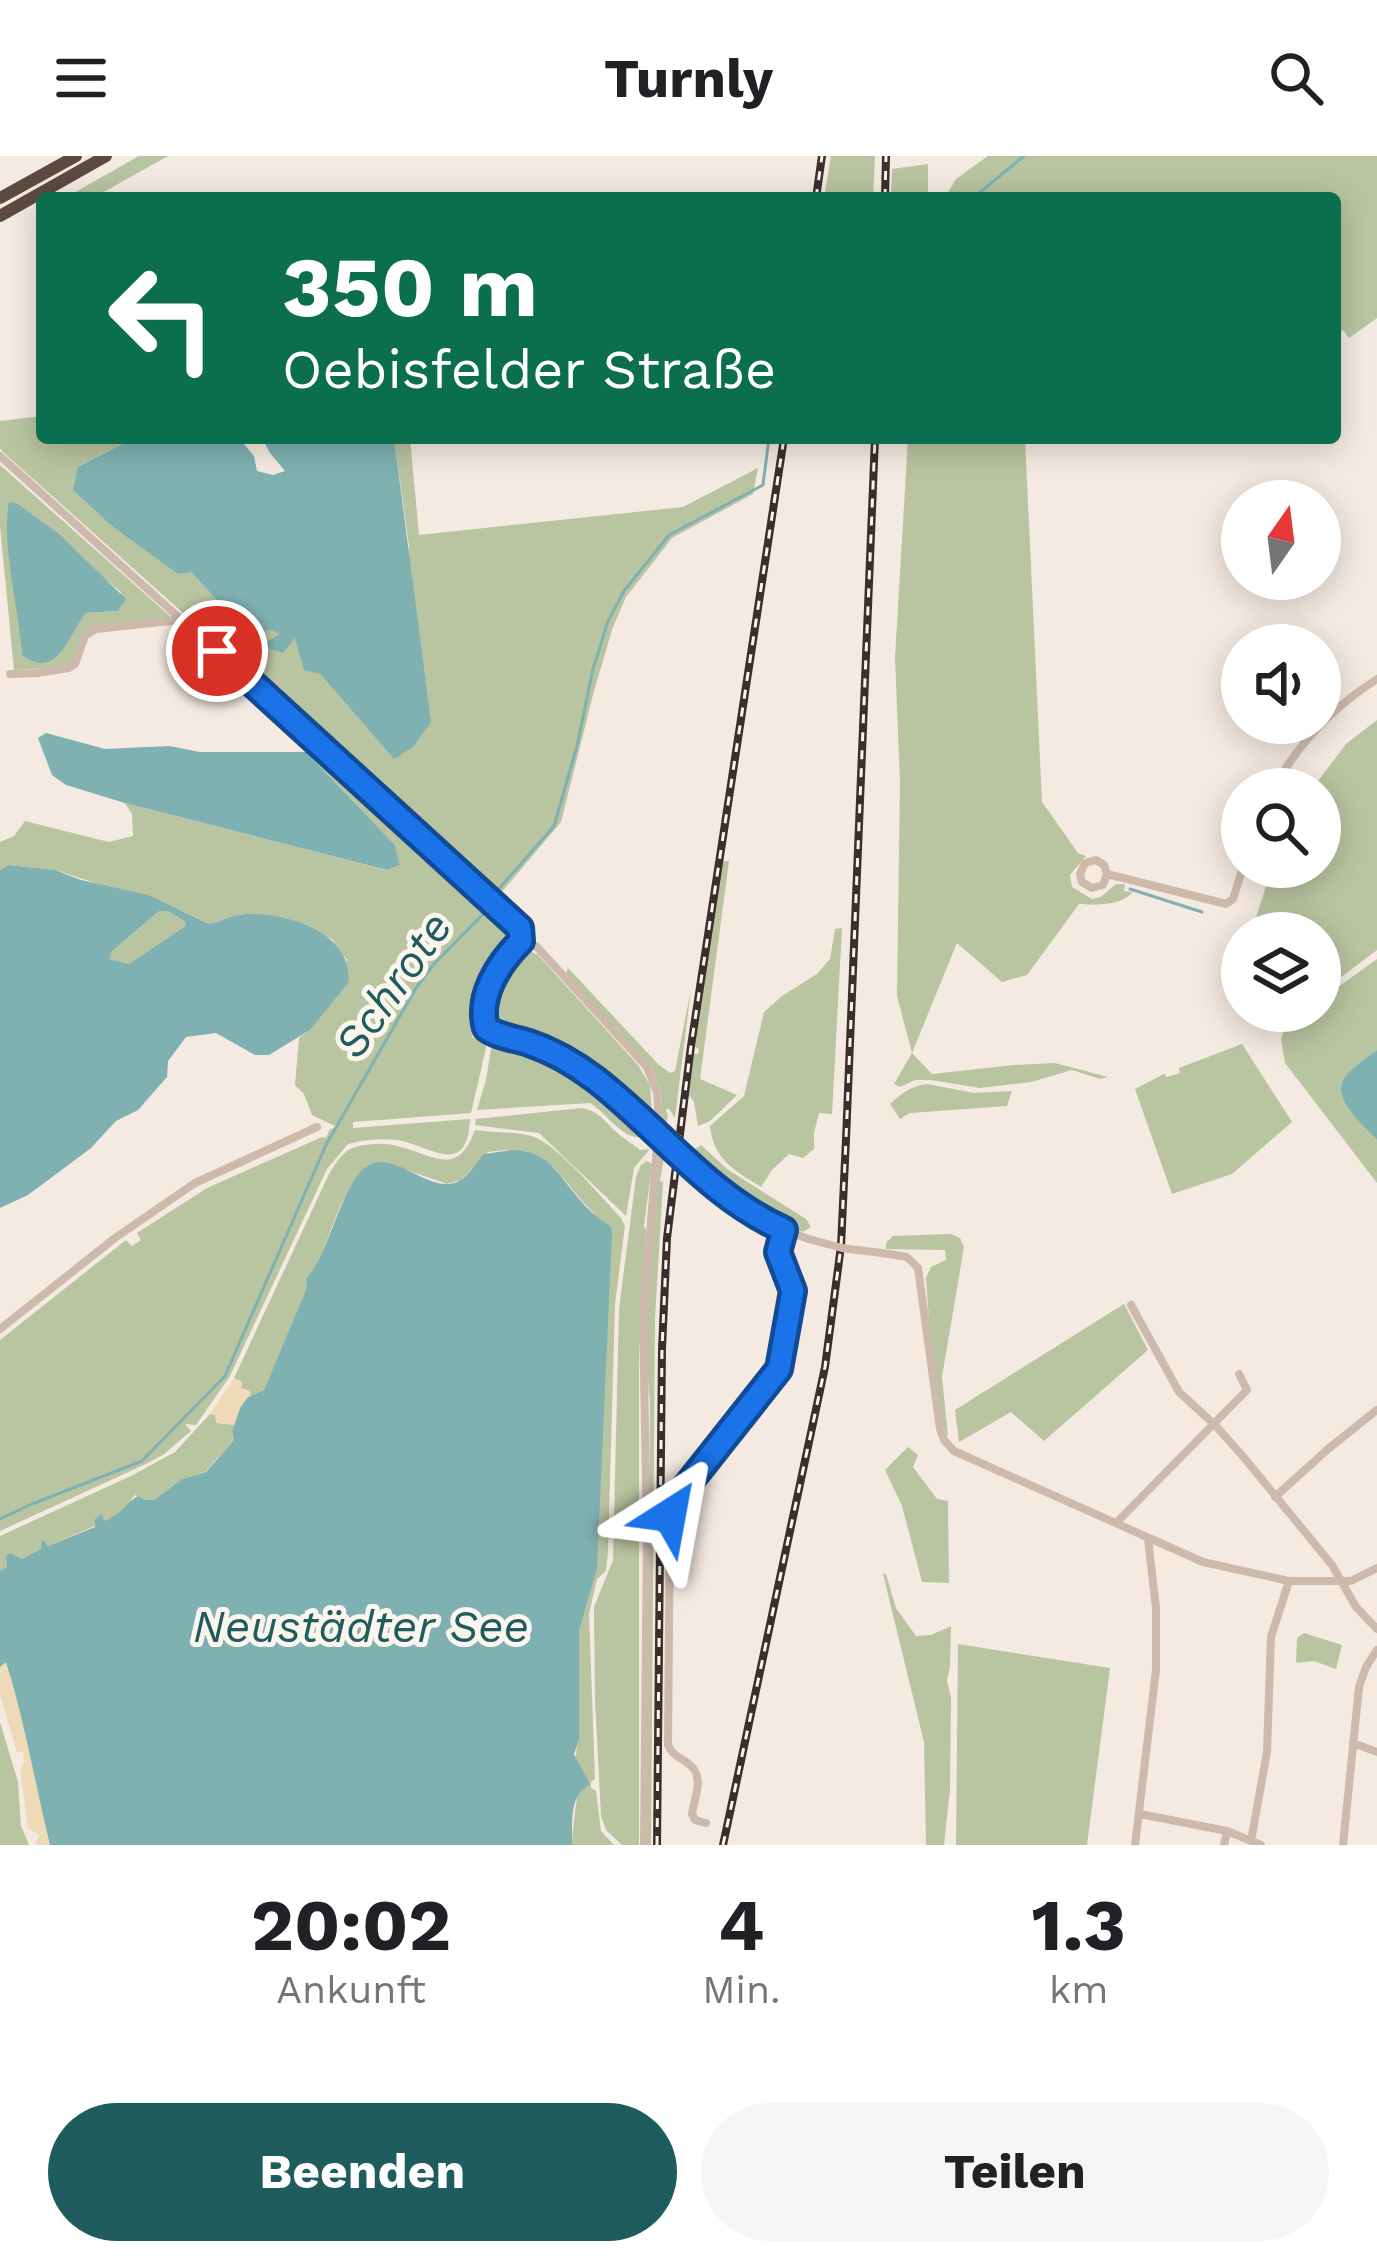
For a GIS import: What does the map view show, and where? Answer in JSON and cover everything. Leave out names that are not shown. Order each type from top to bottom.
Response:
[{"type":"highway","points":[[0,198],[76,156]]},
{"type":"highway","points":[[42,192],[106,156]]},
{"type":"highway","points":[[0,216],[36,196]]},
{"type":"street","points":[[0,456],[486,894],[518,926],[522,938],[537,947],[637,1055],[653,1079],[659,1122],[643,1320],[644,1845]]},
{"type":"street","points":[[10,674],[72,666],[92,630],[171,621],[178,616]]},
{"type":"street","points":[[1286,768],[1321,724],[1377,680]]},
{"type":"street","points":[[1108,874],[1228,904],[1236,888]]},
{"type":"street","points":[[522,938],[492,979],[483,1015],[485,1027],[537,1046],[596,1080],[736,1204],[809,1239],[907,1257],[918,1268],[936,1410],[944,1440],[954,1450],[1203,1562],[1289,1581],[1344,1582],[1377,1568]]},
{"type":"street","points":[[0,1329],[115,1238],[195,1183],[260,1159],[317,1127]]},
{"type":"street","points":[[706,1823],[692,1814],[698,1790],[695,1769],[668,1748],[670,1514],[677,1498],[779,1369],[793,1291],[778,1252],[784,1230]]},
{"type":"street","points":[[1131,1306],[1179,1391],[1214,1424],[1275,1497],[1377,1629]]},
{"type":"street","points":[[1116,1523],[1247,1390],[1239,1374]]},
{"type":"street","points":[[1275,1497],[1377,1410]]},
{"type":"street","points":[[1135,1845],[1156,1670],[1156,1608],[1148,1539]]},
{"type":"street","points":[[1139,1814],[1227,1831],[1256,1843],[1267,1752],[1271,1632],[1289,1581]]},
{"type":"street","points":[[1343,1845],[1359,1687],[1377,1650]]},
{"type":"street","points":[[1353,1743],[1377,1752]]},
{"type":"street","points":[[1224,1845],[1227,1831]]},
{"type":"green space","points":[[139,156],[168,156],[104,192],[76,192]]},
{"type":"green space","points":[[831,156],[875,156],[873,192],[825,192]]},
{"type":"green space","points":[[988,156],[1377,156],[1377,318],[1349,338],[1341,331],[1341,192],[948,192],[956,179]]},
{"type":"green space","points":[[928,164],[928,192],[891,192],[892,169]]},
{"type":"green space","points":[[36,417],[36,444],[122,444],[78,467],[101,514],[144,547],[190,571],[248,634],[271,630],[295,636],[320,674],[394,759],[409,546],[395,444],[411,444],[419,535],[683,507],[758,468],[753,494],[672,538],[626,597],[594,691],[561,822],[501,893],[502,898],[3,452],[0,421]]},
{"type":"green space","points":[[908,444],[1025,444],[1042,802],[1078,853],[1086,856],[1070,875],[1072,887],[1092,899],[1116,884],[1125,884],[1124,891],[1133,892],[1115,902],[1079,904],[1027,975],[1002,982],[957,943],[912,1053],[897,996],[900,781],[895,658]]},
{"type":"green space","points":[[0,465],[172,618],[91,627],[73,662],[64,667],[14,670],[0,526]],"holes":[[[88,565],[121,592],[118,611],[86,613],[22,655],[19,616]]]},
{"type":"green space","points":[[1377,720],[1377,950],[1341,977],[1341,912],[1258,912],[1265,888],[1341,888],[1341,768],[1328,768],[1346,744]]},
{"type":"green space","points":[[314,745],[514,932],[490,973],[478,1008],[472,1037],[486,1040],[486,1048],[471,1113],[353,1122],[353,1128],[470,1119],[467,1137],[455,1154],[398,1140],[348,1144],[327,1169],[230,1376],[196,1425],[185,1424],[191,1431],[148,1463],[0,1531],[0,1340],[126,1240],[132,1246],[141,1240],[137,1233],[207,1188],[326,1138],[330,1129],[339,1128],[312,1115],[295,1085],[299,1038],[310,1030],[347,960],[332,939],[281,918],[242,914],[209,924],[55,870],[9,865],[0,870],[0,842],[14,836],[25,821],[109,842],[133,836],[132,814],[125,803],[386,870],[400,865],[395,845],[306,752]]},
{"type":"green space","points":[[722,861],[729,861],[700,1079],[737,1095],[698,1126],[689,1095]]},
{"type":"green space","points":[[160,910],[187,922],[185,926],[129,964],[108,959],[112,951]]},
{"type":"green space","points":[[842,928],[832,1114],[819,1113],[814,1149],[803,1158],[789,1154],[761,1187],[726,1162],[715,1147],[710,1126],[744,1096],[764,1012],[817,974],[830,959],[835,929]]},
{"type":"green space","points":[[518,950],[538,955],[638,1065],[650,1085],[653,1126],[575,1060],[491,1024],[491,994]]},
{"type":"green space","points":[[1377,959],[1377,1050],[1345,1078],[1352,1111],[1377,1140],[1377,1183],[1285,1063],[1284,1032],[1341,1032],[1341,985]]},
{"type":"green space","points":[[568,968],[670,1073],[675,1071],[691,989],[675,1118],[666,1109],[663,1134],[661,1091],[651,1066],[566,974]]},
{"type":"green space","points":[[492,1042],[537,1053],[578,1076],[649,1137],[624,1132],[590,1103],[477,1110]]},
{"type":"green space","points":[[1242,1044],[1292,1122],[1232,1174],[1172,1194],[1135,1089]]},
{"type":"green space","points":[[912,1053],[932,1074],[1055,1063],[1108,1077],[1072,1070],[1031,1082],[980,1088],[931,1080],[900,1087],[894,1084]]},
{"type":"green space","points":[[927,1084],[974,1093],[1012,1091],[1007,1106],[910,1113],[900,1119],[890,1104]]},
{"type":"green space","points":[[582,1108],[597,1114],[640,1150],[650,1149],[634,1168],[626,1216],[539,1133],[475,1125],[476,1119]]},
{"type":"green space","points":[[475,1130],[520,1134],[544,1142],[580,1173],[625,1226],[615,1304],[608,1551],[606,1571],[597,1579],[589,1614],[595,1779],[591,1788],[596,1791],[601,1831],[614,1845],[572,1845],[578,1785],[579,1631],[584,1608],[596,1215],[551,1166],[527,1152],[488,1152],[461,1180],[447,1184],[398,1167],[371,1164],[341,1204],[264,1390],[251,1396],[234,1378],[329,1174],[342,1156],[376,1144],[446,1160],[467,1147]]},
{"type":"green space","points":[[701,1145],[727,1169],[806,1219],[811,1227],[803,1232],[787,1226],[731,1194],[692,1162],[694,1150]]},
{"type":"green space","points":[[659,1146],[665,1152],[655,1318],[651,1845],[647,1845],[647,1307]]},
{"type":"green space","points":[[647,1161],[652,1164],[644,1226],[639,1354],[639,1845],[622,1845],[606,1830],[601,1816],[594,1607],[613,1560],[619,1309],[636,1177]]},
{"type":"green space","points":[[951,1234],[964,1247],[942,1377],[948,1436],[935,1386],[926,1278],[931,1267],[946,1260],[945,1250],[886,1249],[886,1243],[893,1236]]},
{"type":"green space","points":[[1124,1304],[1148,1350],[1044,1441],[1011,1412],[959,1442],[955,1410]]},
{"type":"green space","points":[[210,1414],[217,1423],[235,1425],[234,1440],[205,1472],[182,1479],[154,1500],[135,1495],[118,1516],[48,1546],[43,1542],[41,1549],[0,1571],[0,1536],[175,1452]]},
{"type":"green space","points":[[908,1447],[918,1455],[913,1467],[937,1499],[948,1501],[949,1583],[922,1582],[902,1506],[885,1470]]},
{"type":"green space","points":[[883,1574],[896,1608],[916,1636],[951,1626],[947,1680],[950,1789],[944,1845],[926,1845],[924,1742]]},
{"type":"green space","points":[[1304,1633],[1342,1645],[1336,1669],[1314,1661],[1296,1663],[1297,1638]]},
{"type":"green space","points":[[958,1644],[1110,1668],[1087,1845],[956,1845]]},
{"type":"green space","points":[[0,1722],[18,1782],[21,1826],[29,1845],[0,1845]]},
{"type":"sand","points":[[234,1378],[251,1396],[240,1408],[235,1425],[216,1423],[215,1415],[210,1414]]},
{"type":"sand","points":[[6,1661],[50,1845],[35,1845],[39,1835],[28,1828],[20,1770],[23,1752],[17,1752],[0,1694],[0,1667]]},
{"type":"water","points":[[122,444],[244,444],[254,456],[257,471],[273,475],[285,471],[265,444],[395,444],[431,722],[413,747],[394,759],[320,674],[304,670],[295,638],[283,653],[270,649],[265,643],[280,634],[271,630],[248,634],[191,572],[178,574],[112,526],[73,490],[78,467]]},
{"type":"water","points":[[9,502],[59,534],[126,599],[118,611],[86,613],[62,651],[45,662],[22,655],[9,557]]},
{"type":"water","points":[[46,733],[105,749],[169,746],[200,752],[306,752],[395,845],[400,865],[387,870],[66,785],[52,775],[38,738]]},
{"type":"water","points":[[9,865],[55,870],[148,895],[209,924],[247,914],[298,922],[330,939],[341,951],[348,983],[310,1030],[269,1055],[255,1055],[216,1033],[186,1037],[168,1061],[167,1077],[138,1110],[116,1121],[91,1148],[28,1195],[0,1208],[0,870]],"holes":[[[159,911],[186,922],[185,926],[129,964],[109,959],[112,951]]]},
{"type":"water","points":[[1377,1050],[1377,1140],[1341,1091],[1348,1074]]},
{"type":"water","name":"Neustädter See","points":[[511,1150],[544,1159],[612,1233],[597,1568],[579,1631],[579,1740],[574,1754],[590,1784],[575,1803],[572,1845],[50,1845],[6,1662],[0,1667],[0,1571],[7,1567],[6,1556],[10,1553],[22,1559],[41,1549],[42,1539],[48,1546],[95,1527],[95,1519],[102,1514],[104,1521],[110,1519],[138,1496],[154,1500],[182,1479],[206,1472],[234,1440],[240,1408],[248,1397],[264,1390],[307,1288],[306,1279],[351,1185],[369,1165],[391,1164],[448,1184],[463,1179],[484,1154]]},
{"type":"waterway","name":"Schrote","points":[[980,192],[1024,156]]},
{"type":"waterway","name":"Schrote","points":[[0,1519],[142,1461],[225,1376],[326,1145],[416,988],[554,826],[593,669],[608,621],[624,591],[669,535],[763,485],[768,444]]},
{"type":"waterway","points":[[1130,889],[1202,912]]},
{"type":"railway","points":[[817,192],[822,156]]},
{"type":"railway","points":[[885,192],[886,156]]},
{"type":"railway","points":[[657,1845],[667,1238],[691,1046],[783,444]]},
{"type":"railway","points":[[723,1845],[825,1367],[841,1246],[875,444]]},
{"type":"route","points":[[217,651],[520,928],[521,941],[502,962],[489,989],[483,1015],[486,1028],[577,1067],[717,1190],[784,1230],[778,1252],[793,1291],[779,1369],[677,1498],[670,1515]]}]
